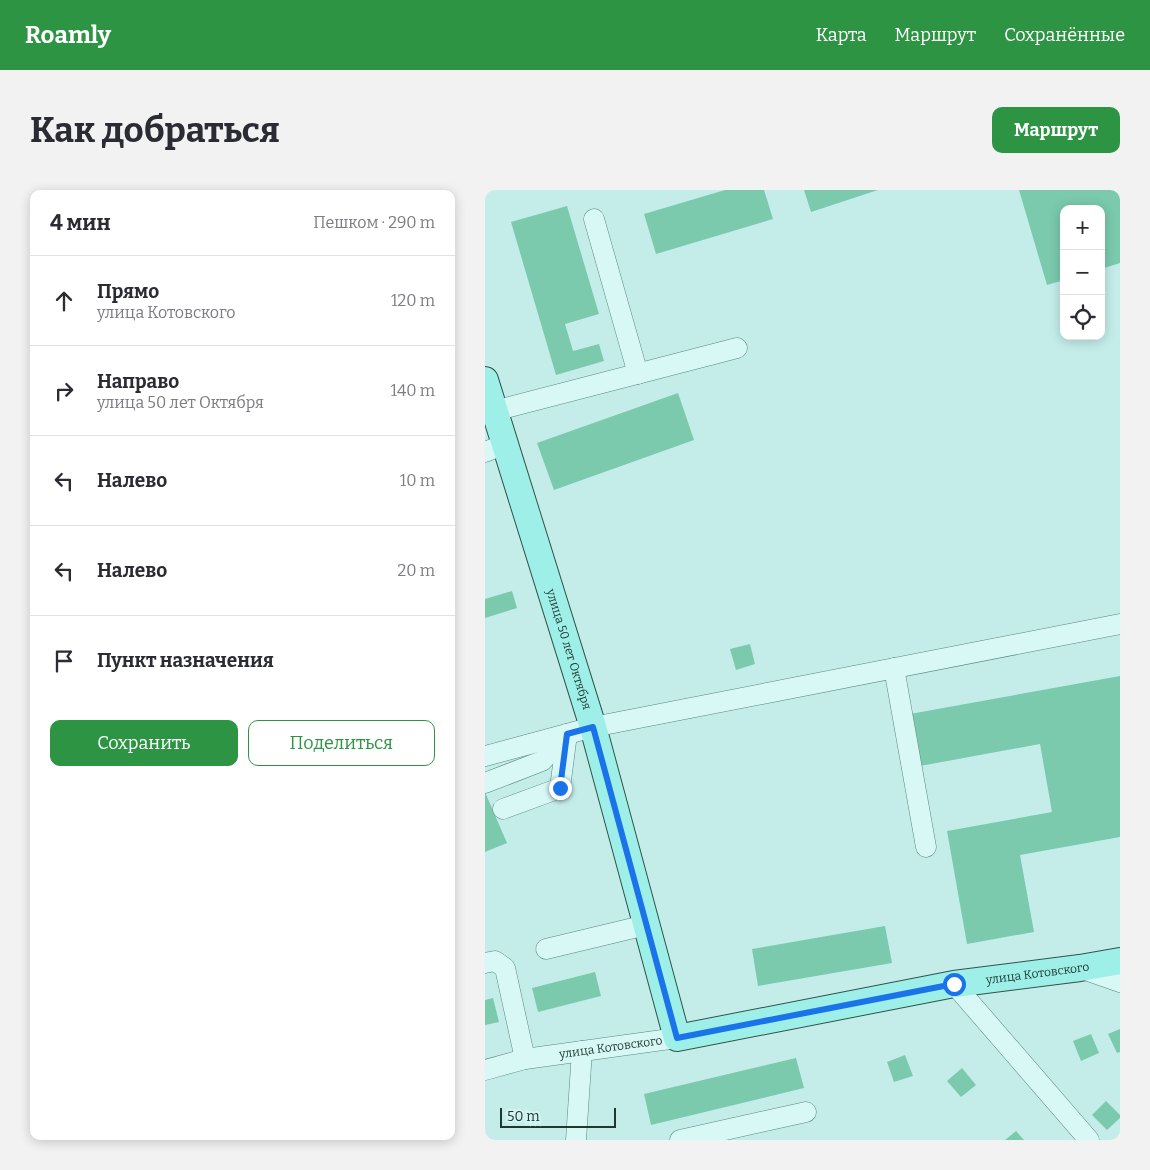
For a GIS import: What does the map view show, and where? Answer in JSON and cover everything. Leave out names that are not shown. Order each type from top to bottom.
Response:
[{"type":"main road","name":"улица 50 лет Октября","points":[[485,380],[495,410],[495,448],[593,727],[677,1038]]},
{"type":"main road","name":"улица Котовского","points":[[677,1038],[954,984],[1120,961]]},
{"type":"street","points":[[595,220],[637,374]]},
{"type":"street","points":[[495,410],[737,348]]},
{"type":"street","points":[[485,756],[593,727],[1120,624]]},
{"type":"street","points":[[893,668],[926,847]]},
{"type":"street","points":[[485,783],[542,761],[567,734]]},
{"type":"street","points":[[503,810],[560,788],[567,734]]},
{"type":"street","points":[[547,949],[646,924]]},
{"type":"street","points":[[485,963],[495,961],[505,968],[525,1060]]},
{"type":"street","points":[[1080,968],[1120,982]]},
{"type":"street","points":[[954,984],[1089,1140]]},
{"type":"street","name":"улица Котовского","points":[[485,1070],[525,1060],[677,1038]]},
{"type":"street","points":[[575,1140],[581,1051]]},
{"type":"street","points":[[680,1140],[806,1112]]},
{"type":"building","points":[[725,190],[764,190],[773,219],[656,254],[644,214]]},
{"type":"building","points":[[804,190],[878,190],[811,212]]},
{"type":"building","points":[[1019,190],[1120,190],[1120,263],[1105,268],[1105,205],[1060,205],[1060,281],[1047,285]]},
{"type":"building","points":[[567,206],[599,314],[565,324],[573,351],[599,344],[604,361],[556,375],[511,222]]},
{"type":"building","points":[[678,393],[694,440],[554,490],[537,443]]},
{"type":"building","points":[[512,591],[517,608],[485,618],[485,599]]},
{"type":"building","points":[[750,644],[755,664],[736,670],[730,649]]},
{"type":"building","points":[[1120,676],[1120,837],[1020,855],[1034,932],[967,944],[947,831],[1052,812],[1040,744],[920,766],[910,714]]},
{"type":"building","points":[[485,792],[507,843],[485,852]]},
{"type":"building","points":[[885,926],[892,963],[758,986],[752,949]]},
{"type":"building","points":[[595,972],[601,996],[538,1012],[532,988]]},
{"type":"building","points":[[493,998],[499,1022],[485,1025],[485,1000]]},
{"type":"building","points":[[1120,1029],[1120,1052],[1117,1053],[1108,1034]]},
{"type":"building","points":[[1091,1034],[1099,1053],[1081,1061],[1073,1041]]},
{"type":"building","points":[[905,1055],[913,1076],[894,1082],[887,1062]]},
{"type":"building","points":[[796,1058],[804,1088],[651,1125],[644,1094]]},
{"type":"building","points":[[962,1068],[976,1085],[961,1097],[947,1081]]},
{"type":"building","points":[[1106,1101],[1120,1115],[1120,1118],[1107,1130],[1092,1115]]},
{"type":"building","points":[[1016,1131],[1024,1140],[1005,1140]]},
{"type":"route","points":[[560,788],[567,734],[593,727],[677,1038],[954,984]]}]
